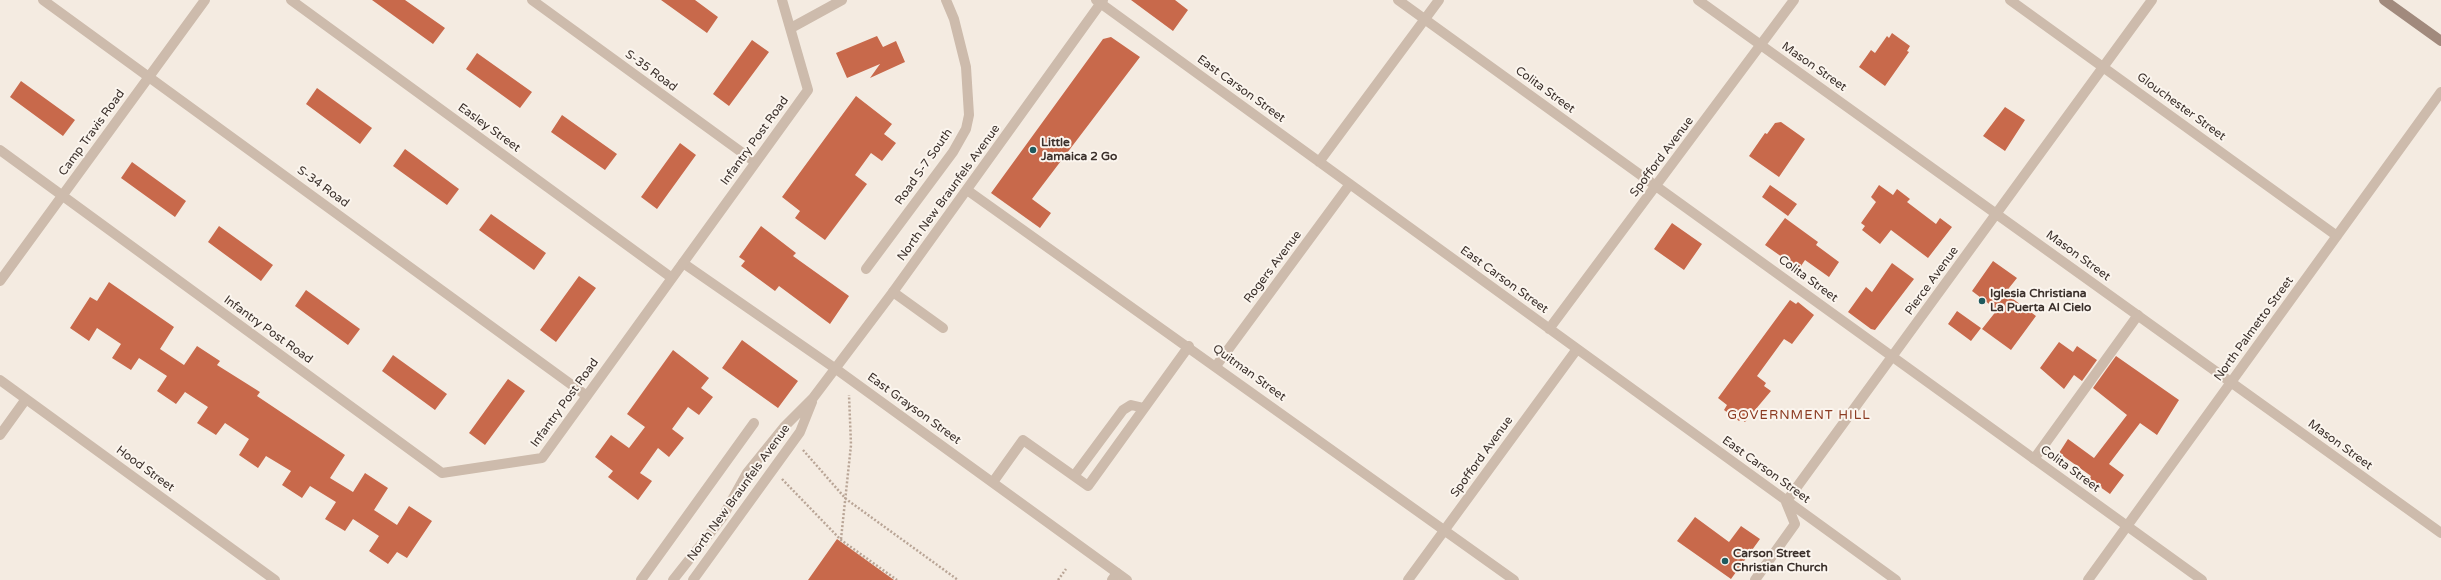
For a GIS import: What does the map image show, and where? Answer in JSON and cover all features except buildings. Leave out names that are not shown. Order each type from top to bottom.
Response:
[{"type":"main road","points":[[2384,0],[2441,41]]},
{"type":"street","name":"S-34 Road","points":[[43,0],[587,396]]},
{"type":"street","name":"Camp Travis Road","points":[[0,281],[205,0]]},
{"type":"street","name":"Easley Street","points":[[290,0],[672,278]]},
{"type":"street","name":"S-35 Road","points":[[532,0],[755,162]]},
{"type":"street","name":"Infantry Post Road","points":[[0,150],[442,473],[542,458],[808,90],[782,0]]},
{"type":"street","points":[[791,28],[842,0]]},
{"type":"street","name":"Road S-7 South","points":[[866,269],[953,152],[966,129],[969,115],[966,67],[954,19],[946,0]]},
{"type":"street","name":"Colita Street","points":[[1398,0],[2202,580]]},
{"type":"street","points":[[1319,162],[1439,0]]},
{"type":"street","name":"Mason Street","points":[[1698,0],[1760,46],[1997,213],[2441,533]]},
{"type":"street","name":"Spofford Avenue","points":[[1549,329],[1794,0]]},
{"type":"street","name":"Glouchester Street","points":[[2010,0],[2336,236]]},
{"type":"street","name":"Pierce Avenue","points":[[1786,502],[1894,357],[2152,0]]},
{"type":"street","name":"East Carson Street","points":[[1100,1],[1786,502],[1896,580]]},
{"type":"street","name":"North New Braunfels Avenue","points":[[673,580],[722,518],[747,473],[785,426],[813,398],[893,292],[1100,1]]},
{"type":"street","name":"North Palmetto Street","points":[[2088,580],[2441,92]]},
{"type":"street","name":"Rogers Avenue","points":[[1216,366],[1350,184]]},
{"type":"street","name":"Quitman Street","points":[[967,190],[1189,346],[1514,580]]},
{"type":"street","name":"East Grayson Street","points":[[683,263],[836,369],[993,482],[1114,576],[1127,580]]},
{"type":"street","points":[[893,292],[943,328]]},
{"type":"street","points":[[2034,459],[2138,316]]},
{"type":"street","points":[[993,482],[1023,440],[1088,486],[1189,346]]},
{"type":"street","name":"Spofford Avenue","points":[[1408,580],[1577,349]]},
{"type":"street","name":"Hood Street","points":[[0,380],[275,580]]},
{"type":"street","name":"North New Braunfels Avenue","points":[[693,580],[800,432],[813,398]]},
{"type":"street","points":[[0,435],[26,399]]},
{"type":"street","points":[[1074,476],[1123,410],[1131,405],[1144,408]]},
{"type":"street","points":[[641,580],[754,423]]},
{"type":"street","points":[[1755,580],[1795,524],[1786,502]]},
{"type":"street","points":[[701,543],[713,552]]},
{"type":"path","points":[[841,540],[851,445],[849,388]]},
{"type":"path","points":[[798,444],[846,499],[958,580]]},
{"type":"path","points":[[778,474],[841,540],[897,580]]},
{"type":"path","points":[[1058,580],[1066,569]]},
{"type":"place","name":"Little Jamaica 2 Go","points":[[1033,150]]},
{"type":"place","name":"Iglesia Christiana La Puerta Al Cielo","points":[[1982,301]]},
{"type":"place","name":"Carson Street Christian Church","points":[[1725,561]]},
{"type":"district","name":"GOVERNMENT HILL","points":[[1799,416]]}]
